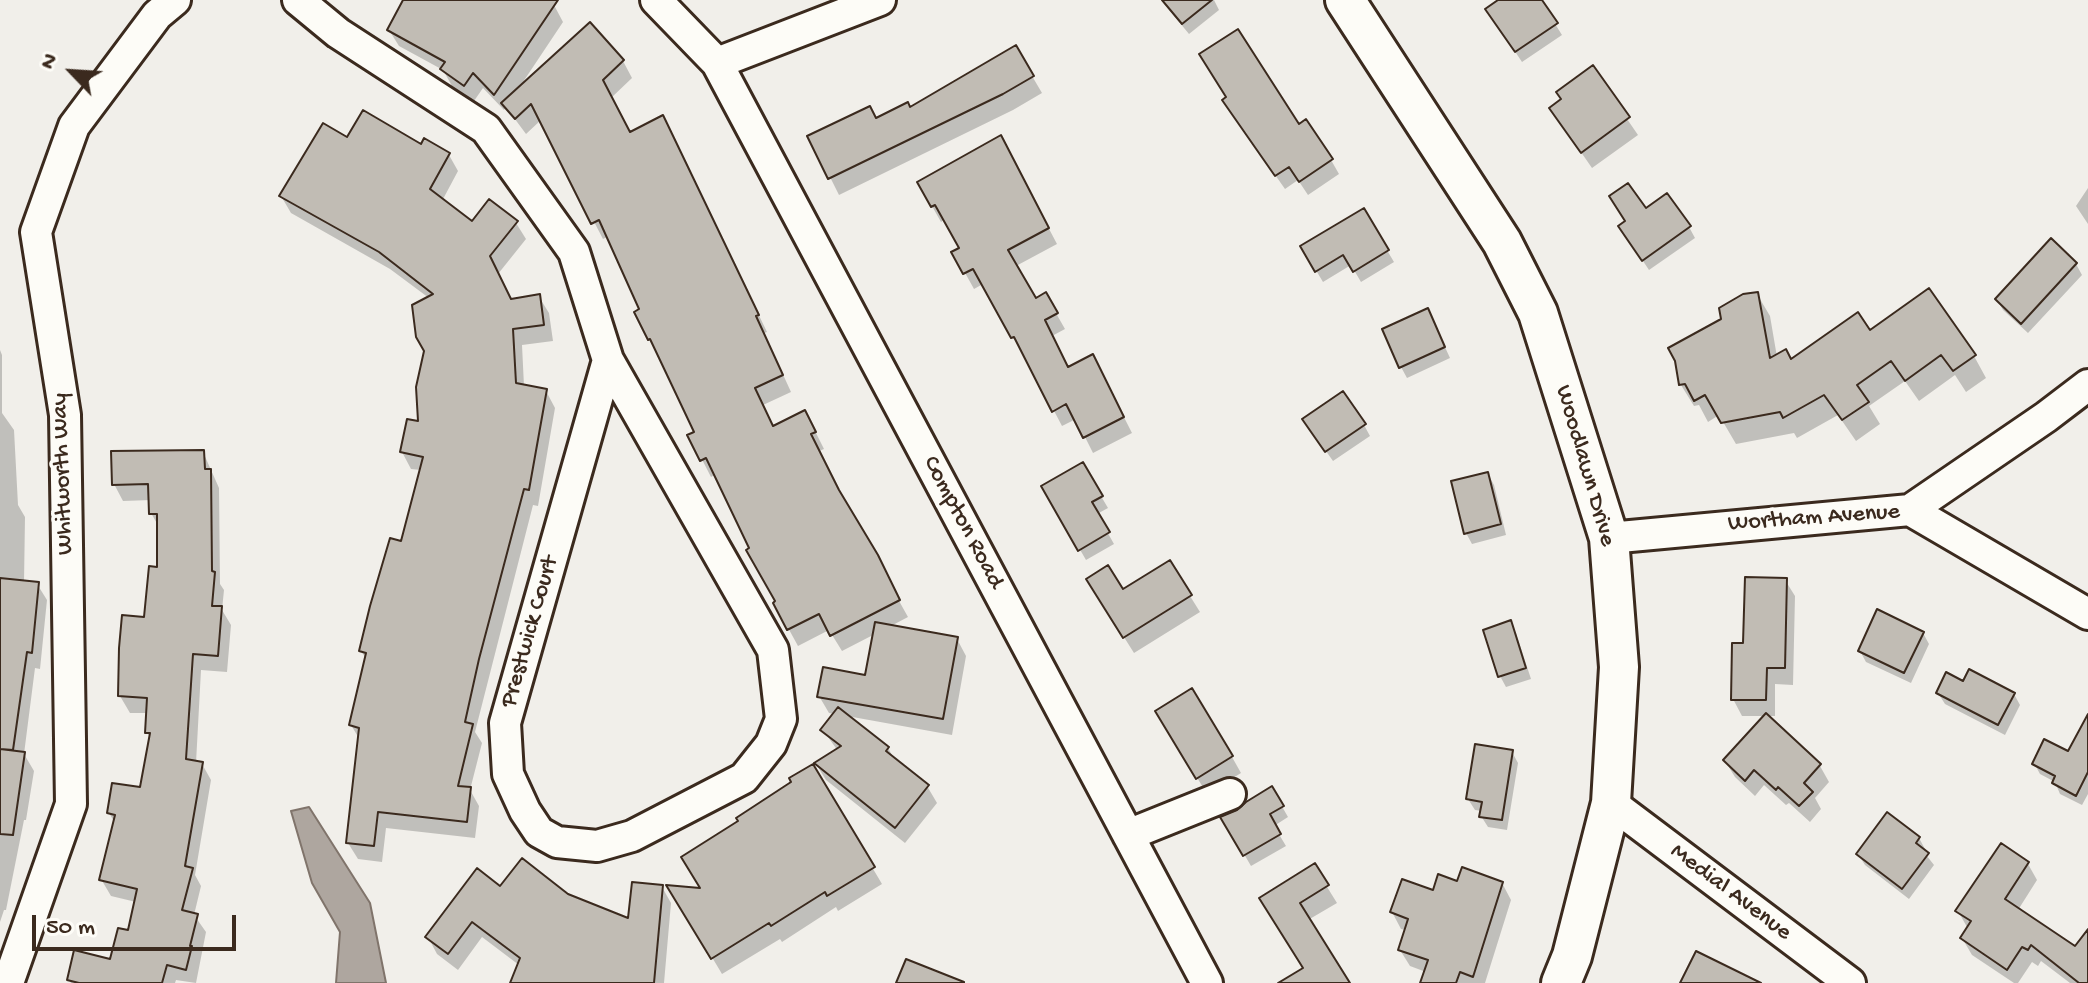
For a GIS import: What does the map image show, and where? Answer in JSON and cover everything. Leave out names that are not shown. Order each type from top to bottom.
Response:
[{"type":"main road","name":"Woodlawn Drive","points":[[1345,0],[1502,242],[1538,313],[1609,538],[1619,667],[1611,803],[1572,956],[1561,983]]},
{"type":"street","name":"Whitworth Way","points":[[8,983],[71,804],[65,415],[36,232],[74,126],[157,15],[175,0]]},
{"type":"street","name":"Prestwick Court","points":[[298,0],[338,33],[486,129],[574,252],[608,360],[773,650],[781,719],[771,744],[744,778],[632,836],[597,846],[557,842],[539,832],[525,811],[508,774],[505,723],[608,360]]},
{"type":"street","name":"Compton Road","points":[[656,0],[717,63],[1207,983]]},
{"type":"street","points":[[717,63],[880,0]]},
{"type":"street","points":[[1910,510],[2088,385]]},
{"type":"street","name":"Wortham Avenue","points":[[1609,538],[1910,510],[2088,614]]},
{"type":"street","points":[[1128,835],[1230,794]]},
{"type":"street","name":"Medial Avenue","points":[[1611,803],[1850,983]]},
{"type":"shaded area","points":[[309,807],[370,903],[386,983],[336,983],[340,932],[312,883],[291,811]]},
{"type":"building","points":[[403,0],[558,0],[494,95],[473,73],[464,86],[440,69],[445,62],[387,30]]},
{"type":"building","points":[[1162,0],[1212,0],[1182,24]]},
{"type":"building","points":[[1498,0],[1542,0],[1558,23],[1515,52],[1485,9]]},
{"type":"building","points":[[590,22],[624,60],[603,80],[630,132],[663,115],[759,315],[756,316],[783,375],[755,388],[773,426],[805,410],[816,432],[811,434],[839,490],[878,555],[900,600],[830,636],[819,614],[787,630],[773,603],[775,601],[746,550],[749,548],[706,458],[700,461],[687,435],[694,432],[634,312],[639,309],[599,220],[591,224],[531,104],[515,119],[501,103]]},
{"type":"building","points":[[1238,29],[1299,124],[1306,119],[1333,159],[1299,182],[1289,167],[1275,176],[1222,100],[1226,97],[1199,54]]},
{"type":"building","points":[[1016,45],[1034,76],[828,179],[807,136],[870,106],[876,118],[908,102],[910,107]]},
{"type":"building","points":[[1593,65],[1630,117],[1581,153],[1549,108],[1561,99],[1556,92]]},
{"type":"building","points":[[363,110],[421,144],[424,138],[450,153],[430,189],[472,221],[489,199],[518,221],[490,256],[511,299],[540,294],[544,325],[513,329],[516,383],[547,389],[529,490],[524,489],[465,722],[473,724],[458,786],[471,787],[467,822],[378,812],[374,846],[346,843],[359,728],[349,725],[366,653],[359,651],[370,606],[390,538],[401,541],[423,457],[400,452],[407,419],[418,421],[416,387],[424,351],[416,337],[412,305],[433,294],[379,252],[279,196],[323,123],[347,137]]},
{"type":"building","points":[[1001,135],[1049,228],[1008,250],[1036,298],[1046,292],[1058,313],[1045,320],[1068,367],[1093,354],[1124,417],[1083,438],[1066,404],[1052,412],[1014,337],[1011,338],[973,269],[963,274],[951,252],[959,248],[935,205],[931,207],[917,182]]},
{"type":"building","points":[[1628,183],[1646,208],[1667,193],[1691,226],[1642,261],[1618,226],[1625,221],[1609,196]]},
{"type":"building","points":[[1364,208],[1389,250],[1353,272],[1343,255],[1315,272],[1300,246]]},
{"type":"building","points":[[2051,238],[2077,263],[2021,324],[1995,299]]},
{"type":"building","points":[[1929,288],[1976,355],[1953,371],[1941,355],[1905,381],[1891,361],[1857,385],[1869,402],[1842,420],[1824,395],[1783,418],[1780,412],[1721,423],[1705,395],[1694,401],[1685,384],[1679,385],[1675,361],[1668,348],[1721,319],[1719,308],[1743,294],[1758,292],[1770,358],[1786,349],[1791,359],[1858,312],[1870,330]]},
{"type":"building","points":[[1428,308],[1445,347],[1399,368],[1382,329]]},
{"type":"building","points":[[1343,391],[1366,424],[1325,452],[1302,419]]},
{"type":"building","points":[[204,450],[205,469],[211,469],[212,571],[215,572],[212,606],[222,606],[218,656],[193,654],[186,759],[203,762],[185,866],[193,868],[182,910],[198,914],[192,946],[186,970],[167,965],[162,983],[79,983],[67,980],[74,950],[110,959],[118,928],[128,930],[137,889],[99,880],[115,815],[107,813],[112,783],[140,787],[150,733],[145,733],[147,698],[118,696],[119,648],[122,615],[144,617],[149,566],[157,567],[157,514],[149,514],[148,484],[112,485],[111,451]]},
{"type":"building","points":[[1083,462],[1103,496],[1092,502],[1110,532],[1078,551],[1041,486]]},
{"type":"building","points":[[1488,472],[1501,524],[1464,534],[1451,481]]},
{"type":"building","points":[[1170,560],[1192,595],[1123,638],[1086,579],[1108,565],[1123,589]]},
{"type":"building","points":[[1745,577],[1787,578],[1785,668],[1767,668],[1766,700],[1731,700],[1732,643],[1743,643]]},
{"type":"building","points":[[0,578],[39,582],[32,653],[27,652],[13,750],[0,749]]},
{"type":"building","points":[[1877,609],[1924,632],[1904,673],[1858,651]]},
{"type":"building","points":[[1511,620],[1526,668],[1498,677],[1483,630]]},
{"type":"building","points":[[875,622],[958,637],[943,719],[817,697],[823,667],[865,675]]},
{"type":"building","points":[[1969,669],[2015,693],[1998,725],[1936,693],[1946,672],[1963,681]]},
{"type":"building","points":[[1192,688],[1233,756],[1196,779],[1155,711]]},
{"type":"building","points":[[838,707],[889,747],[886,751],[929,785],[895,828],[814,763],[841,746],[820,730]]},
{"type":"building","points":[[1766,713],[1821,764],[1804,783],[1813,792],[1799,806],[1754,770],[1745,781],[1723,760]]},
{"type":"building","points":[[2088,714],[2088,772],[2076,796],[2052,783],[2055,776],[2032,764],[2044,739],[2068,751]]},
{"type":"building","points":[[1475,744],[1513,750],[1502,820],[1479,817],[1482,802],[1466,799]]},
{"type":"building","points":[[0,749],[25,752],[13,835],[0,834]]},
{"type":"building","points":[[813,764],[875,867],[827,896],[825,892],[771,926],[769,923],[711,959],[666,885],[700,888],[681,857],[738,821],[736,818]]},
{"type":"building","points":[[1272,786],[1284,806],[1270,814],[1281,834],[1243,856],[1220,817],[1237,810]]},
{"type":"building","points":[[1887,812],[1920,837],[1916,843],[1929,853],[1902,889],[1856,854]]},
{"type":"building","points":[[2001,843],[2029,862],[2005,899],[2075,946],[2088,929],[2088,983],[2079,983],[2031,945],[2028,950],[2022,947],[2007,970],[1960,938],[1971,921],[1955,911]]},
{"type":"building","points":[[522,858],[568,894],[628,918],[632,882],[663,885],[654,983],[510,983],[520,958],[472,922],[448,954],[425,937],[477,868],[500,886]]},
{"type":"building","points":[[1315,863],[1329,885],[1300,903],[1350,983],[1278,983],[1303,968],[1259,898]]},
{"type":"building","points":[[1462,867],[1503,882],[1473,977],[1460,972],[1456,983],[1420,983],[1428,960],[1398,950],[1408,919],[1390,912],[1402,879],[1433,890],[1438,874],[1457,881]]},
{"type":"building","points":[[1696,951],[1761,983],[1680,983]]},
{"type":"building","points":[[906,959],[964,982],[964,983],[896,983]]}]
